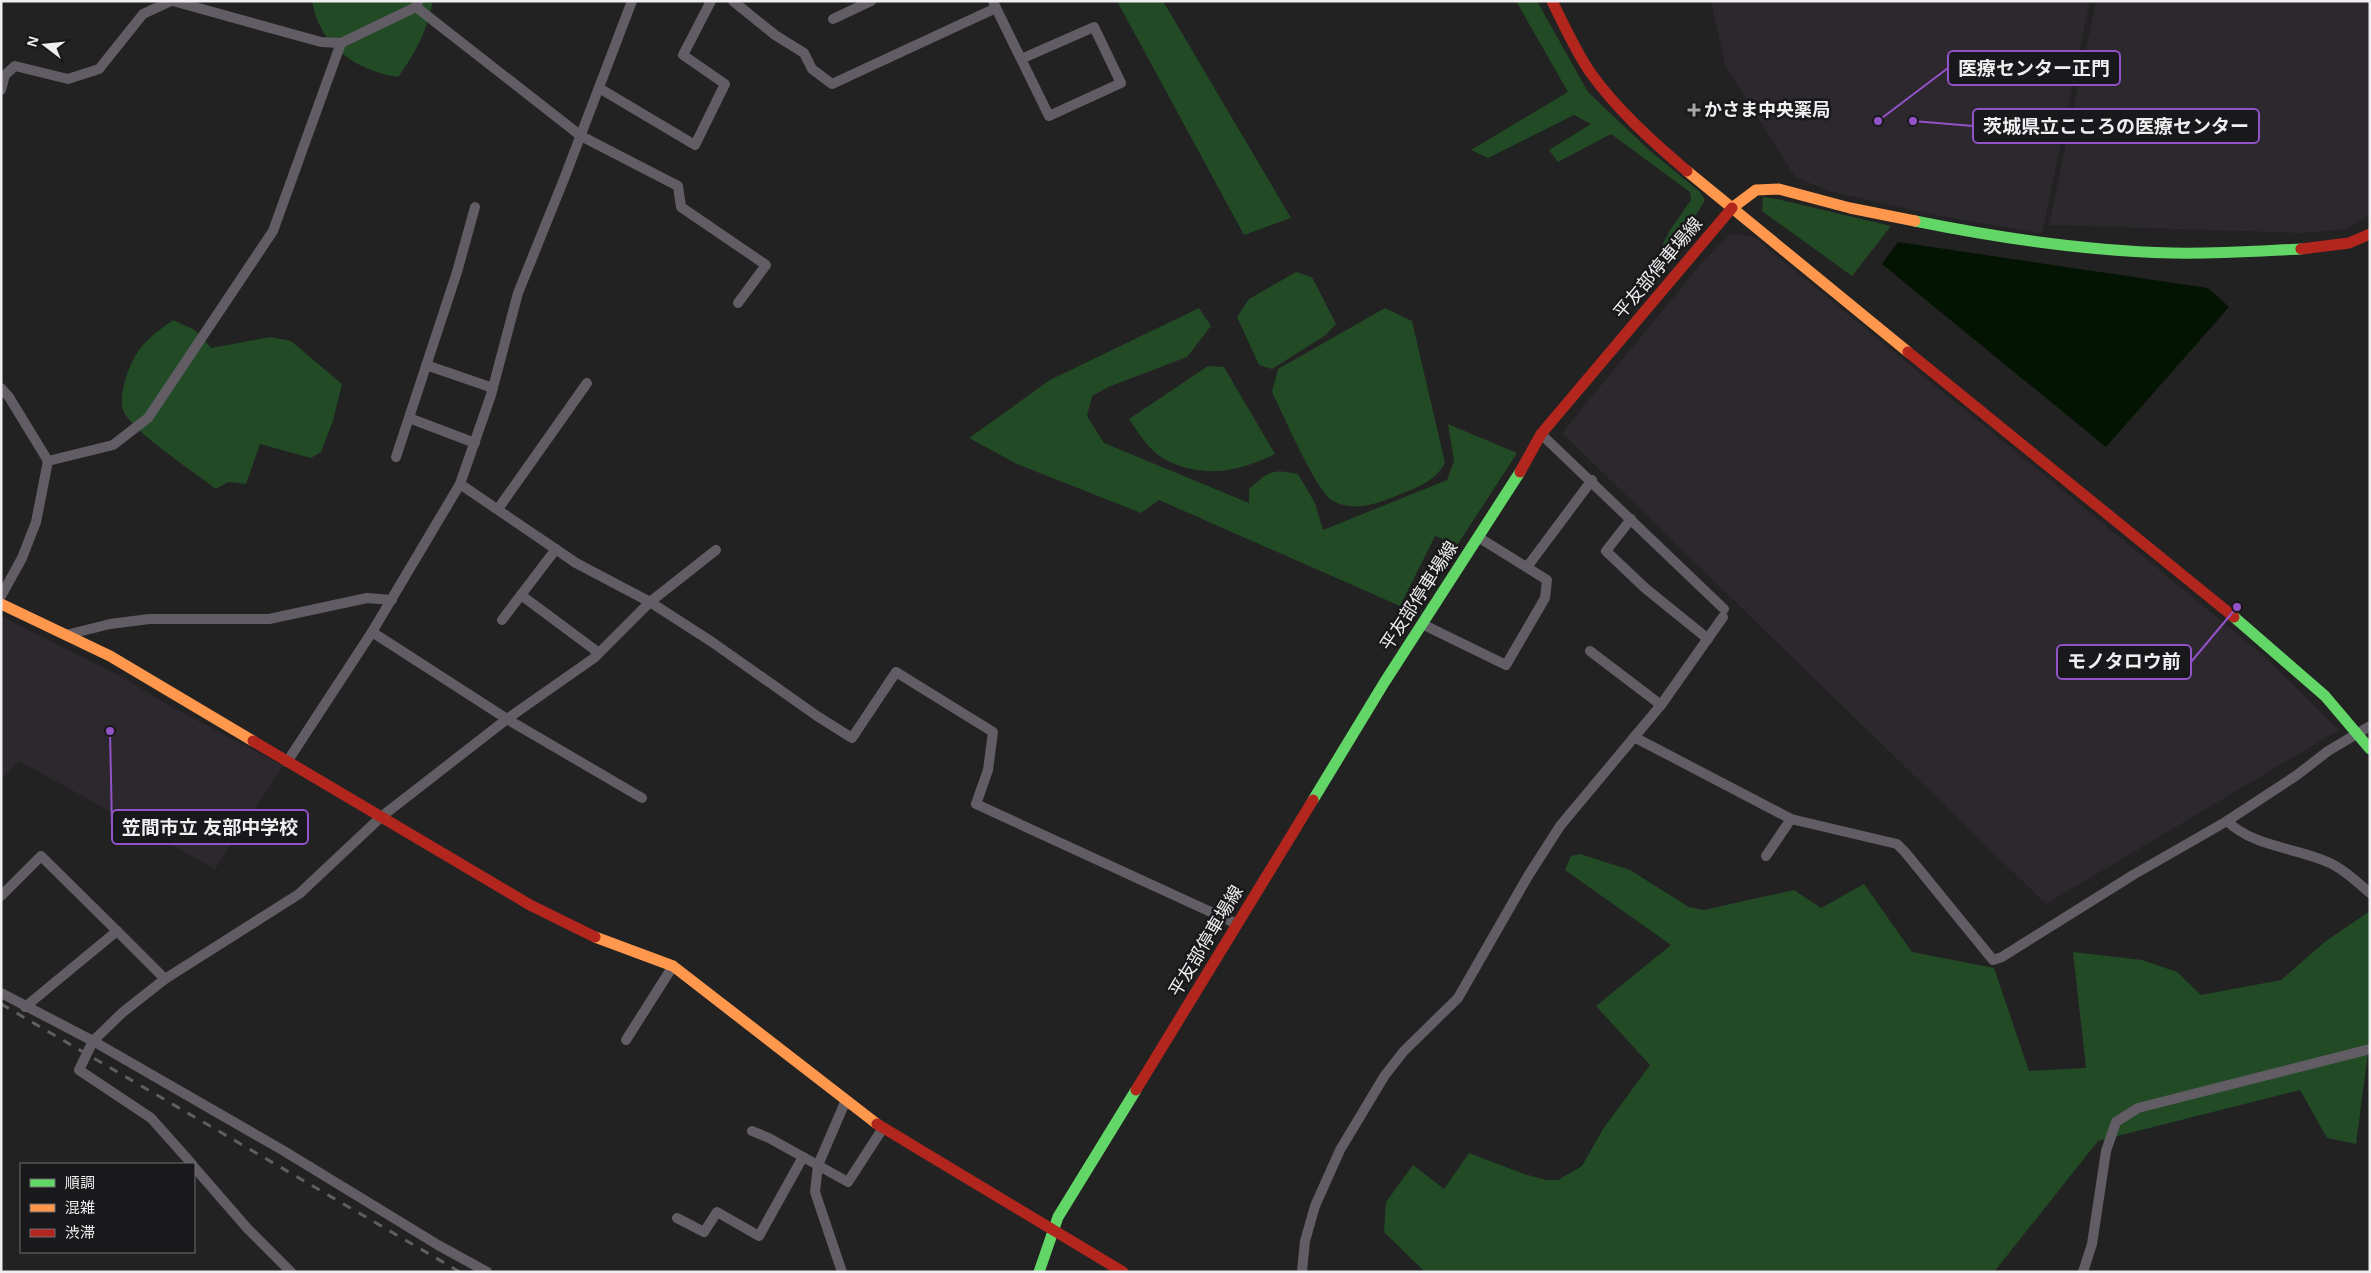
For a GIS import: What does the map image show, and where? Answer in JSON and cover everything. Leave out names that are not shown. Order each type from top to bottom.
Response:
[{"type":"street","points":[[1,90],[5,75],[15,66],[68,79],[99,69],[143,14],[172,1],[321,42],[341,43],[417,4],[581,136],[678,186],[680,207],[766,265],[738,303]]},
{"type":"street","points":[[287,762],[392,600],[460,484],[493,388],[518,293],[581,136],[632,1]]},
{"type":"street","points":[[599,88],[695,145],[725,84],[683,55],[711,1]]},
{"type":"street","points":[[733,1],[775,35],[804,53],[812,69],[832,84],[995,5],[1021,59],[1049,116],[1121,84],[1094,27],[1021,59]]},
{"type":"street","points":[[833,19],[871,1]]},
{"type":"street","points":[[1552,1],[1584,63],[1611,99],[1648,136],[1732,208],[2270,646],[2325,696],[2370,749]]},
{"type":"street","points":[[48,461],[113,445],[148,418],[273,231],[341,43]]},
{"type":"street","name":"平友部停車場線","points":[[1039,1272],[1053,1230],[1063,1208],[1384,682],[1508,493],[1541,434],[1732,208],[1756,190],[1779,189],[1850,208],[1945,227],[2056,245],[2132,251],[2182,252],[2309,249],[2349,243],[2370,234]]},
{"type":"street","points":[[396,457],[457,272],[475,207]]},
{"type":"street","points":[[426,365],[493,388]]},
{"type":"street","points":[[498,509],[587,383]]},
{"type":"street","points":[[1,388],[9,397],[48,461],[36,522],[22,558],[1,596]]},
{"type":"street","points":[[409,418],[474,443]]},
{"type":"street","points":[[1302,1272],[1305,1241],[1316,1206],[1340,1150],[1385,1075],[1404,1052],[1458,998],[1528,876],[1560,826],[1591,786],[1661,705],[1708,639],[1723,613],[1592,480],[1541,434]]},
{"type":"street","points":[[1527,567],[1592,480]]},
{"type":"street","points":[[460,484],[576,562],[650,602],[852,738],[896,672],[993,732],[988,770],[976,804],[1237,924]]},
{"type":"street","points":[[1631,519],[1606,551],[1645,588],[1708,639]]},
{"type":"street","points":[[1422,624],[1506,665],[1546,598],[1547,580],[1478,537]]},
{"type":"street","points":[[502,620],[556,549]]},
{"type":"street","points":[[190,1163],[151,1118],[79,1070],[93,1041],[123,1012],[165,979],[299,894],[381,817],[507,719],[599,653],[650,602],[716,550]]},
{"type":"street","points":[[521,594],[599,653]]},
{"type":"street","points":[[66,634],[110,624],[148,619],[269,619],[367,598],[392,600]]},
{"type":"street","points":[[1,604],[110,656],[530,905],[596,937],[673,966],[883,1128],[1123,1272]]},
{"type":"street","points":[[372,632],[507,719],[642,798]]},
{"type":"street","points":[[1590,651],[1661,705]]},
{"type":"street","points":[[1634,737],[1791,819],[1897,844],[1906,852],[1993,960],[2002,957],[2116,885],[2227,821],[2328,751],[2370,726]]},
{"type":"street","points":[[1766,856],[1791,819]]},
{"type":"street","points":[[2227,821],[2235,829],[2278,848],[2329,862],[2348,874],[2370,893]]},
{"type":"street","points":[[1,896],[41,856],[165,979]]},
{"type":"street","points":[[24,1006],[117,931]]},
{"type":"street","points":[[626,1040],[673,966]]},
{"type":"street","points":[[1,993],[93,1041],[284,1151],[438,1245],[487,1272]]},
{"type":"street","points":[[2082,1272],[2092,1244],[2106,1151],[2116,1122],[2138,1108],[2370,1049]]},
{"type":"street","points":[[842,1272],[815,1192],[818,1165],[846,1100]]},
{"type":"street","points":[[752,1131],[769,1138],[848,1182],[883,1128]]},
{"type":"street","points":[[678,1218],[704,1232],[717,1212],[760,1236],[803,1157]]},
{"type":"street","points":[[195,1168],[247,1228],[290,1272]]},
{"type":"shaded area","points":[[1711,1],[2090,1],[2042,234],[1925,213],[1829,191],[1795,177],[1725,65]]},
{"type":"shaded area","points":[[2096,1],[2370,1],[2370,215],[2347,229],[2302,233],[2049,225]]},
{"type":"shaded area","points":[[1731,234],[1754,237],[2262,654],[2339,730],[2046,904],[1562,433],[1704,260]]},
{"type":"shaded area","points":[[1898,242],[2208,288],[2229,307],[2106,447],[1882,264]]},
{"type":"shaded area","points":[[1,616],[126,679],[163,702],[283,766],[215,869],[19,761],[1,780]]},
{"type":"green space","points":[[312,1],[433,1],[428,22],[420,41],[398,77],[368,69],[342,53],[322,31]]},
{"type":"green space","points":[[1117,1],[1163,1],[1291,218],[1244,235]]},
{"type":"green space","points":[[1516,1],[1537,1],[1588,92],[1649,150],[1700,192],[1705,200],[1671,256],[1659,252],[1670,230],[1691,200],[1690,192],[1611,134],[1558,162],[1549,150],[1591,124],[1574,115],[1488,158],[1471,150],[1568,92]]},
{"type":"green space","points":[[1763,197],[1891,226],[1852,276],[1762,211]]},
{"type":"green space","points":[[1296,272],[1312,277],[1336,324],[1326,335],[1272,369],[1259,365],[1237,317],[1249,299]]},
{"type":"green space","points":[[1199,308],[1211,326],[1187,357],[1108,387],[1092,396],[1087,416],[1104,443],[1249,503],[1249,489],[1266,475],[1282,471],[1298,474],[1315,503],[1323,530],[1447,480],[1454,461],[1448,424],[1517,453],[1458,544],[1435,536],[1400,606],[1159,500],[1141,513],[1017,464],[969,438],[1050,380]]},
{"type":"green space","points":[[1385,308],[1412,321],[1445,463],[1441,470],[1430,480],[1417,487],[1373,504],[1349,506],[1333,501],[1326,495],[1300,451],[1272,392],[1278,369]]},
{"type":"green space","points":[[173,320],[195,330],[211,348],[271,337],[291,341],[342,384],[333,421],[321,452],[311,458],[260,444],[246,484],[228,482],[216,489],[138,429],[128,419],[122,406],[126,377],[139,350],[157,332]]},
{"type":"green space","points":[[1208,366],[1224,367],[1275,454],[1248,465],[1222,471],[1196,470],[1182,467],[1162,458],[1141,437],[1129,419]]},
{"type":"green space","points":[[1580,854],[1630,870],[1689,907],[1704,910],[1794,890],[1821,908],[1864,884],[1912,952],[1994,968],[2029,1071],[2086,1068],[2073,952],[2142,960],[2177,972],[2201,995],[2281,980],[2326,941],[2370,911],[2370,1038],[2356,1144],[2327,1138],[2300,1090],[2098,1141],[1994,1272],[1425,1272],[1384,1232],[1386,1202],[1413,1165],[1444,1189],[1469,1153],[1524,1174],[1546,1180],[1558,1180],[1582,1166],[1603,1129],[1650,1065],[1596,1006],[1671,945],[1565,870],[1571,856]]},
{"type":"railway","points":[[1,1004],[460,1272]]},
{"type":"traffic: fast","points":[[1915,221],[2010,238],[2107,250],[2188,253],[2301,249]]},
{"type":"traffic: fast","points":[[1313,800],[1384,683],[1520,472]]},
{"type":"traffic: fast","points":[[2234,617],[2325,696],[2370,749]]},
{"type":"traffic: fast","points":[[1039,1272],[1058,1217],[1136,1090]]},
{"type":"traffic: slow","points":[[1687,171],[1908,352]]},
{"type":"traffic: slow","points":[[1732,208],[1756,190],[1779,189],[1850,208],[1915,221]]},
{"type":"traffic: slow","points":[[1,604],[110,656],[253,741]]},
{"type":"traffic: slow","points":[[595,937],[673,966],[877,1124]]},
{"type":"traffic: jam","points":[[1552,1],[1579,55],[1600,86],[1635,124],[1687,171]]},
{"type":"traffic: jam","points":[[1520,472],[1541,434],[1732,208]]},
{"type":"traffic: jam","points":[[2301,249],[2349,243],[2370,234]]},
{"type":"traffic: jam","points":[[1908,352],[2234,617]]},
{"type":"traffic: jam","points":[[253,741],[530,905],[595,937]]},
{"type":"traffic: jam","points":[[1136,1090],[1313,800]]},
{"type":"traffic: jam","points":[[877,1124],[1123,1272]]},
{"type":"place","name":"かさま中央薬局","points":[[1694,110]]},
{"type":"place","name":"医療センター正門","points":[[1878,121]]},
{"type":"place","name":"茨城県立こころの医療センター","points":[[1913,121]]},
{"type":"place","name":"モノタロウ前","points":[[2237,607]]},
{"type":"place","name":"笠間市立 友部中学校","points":[[110,731]]}]
